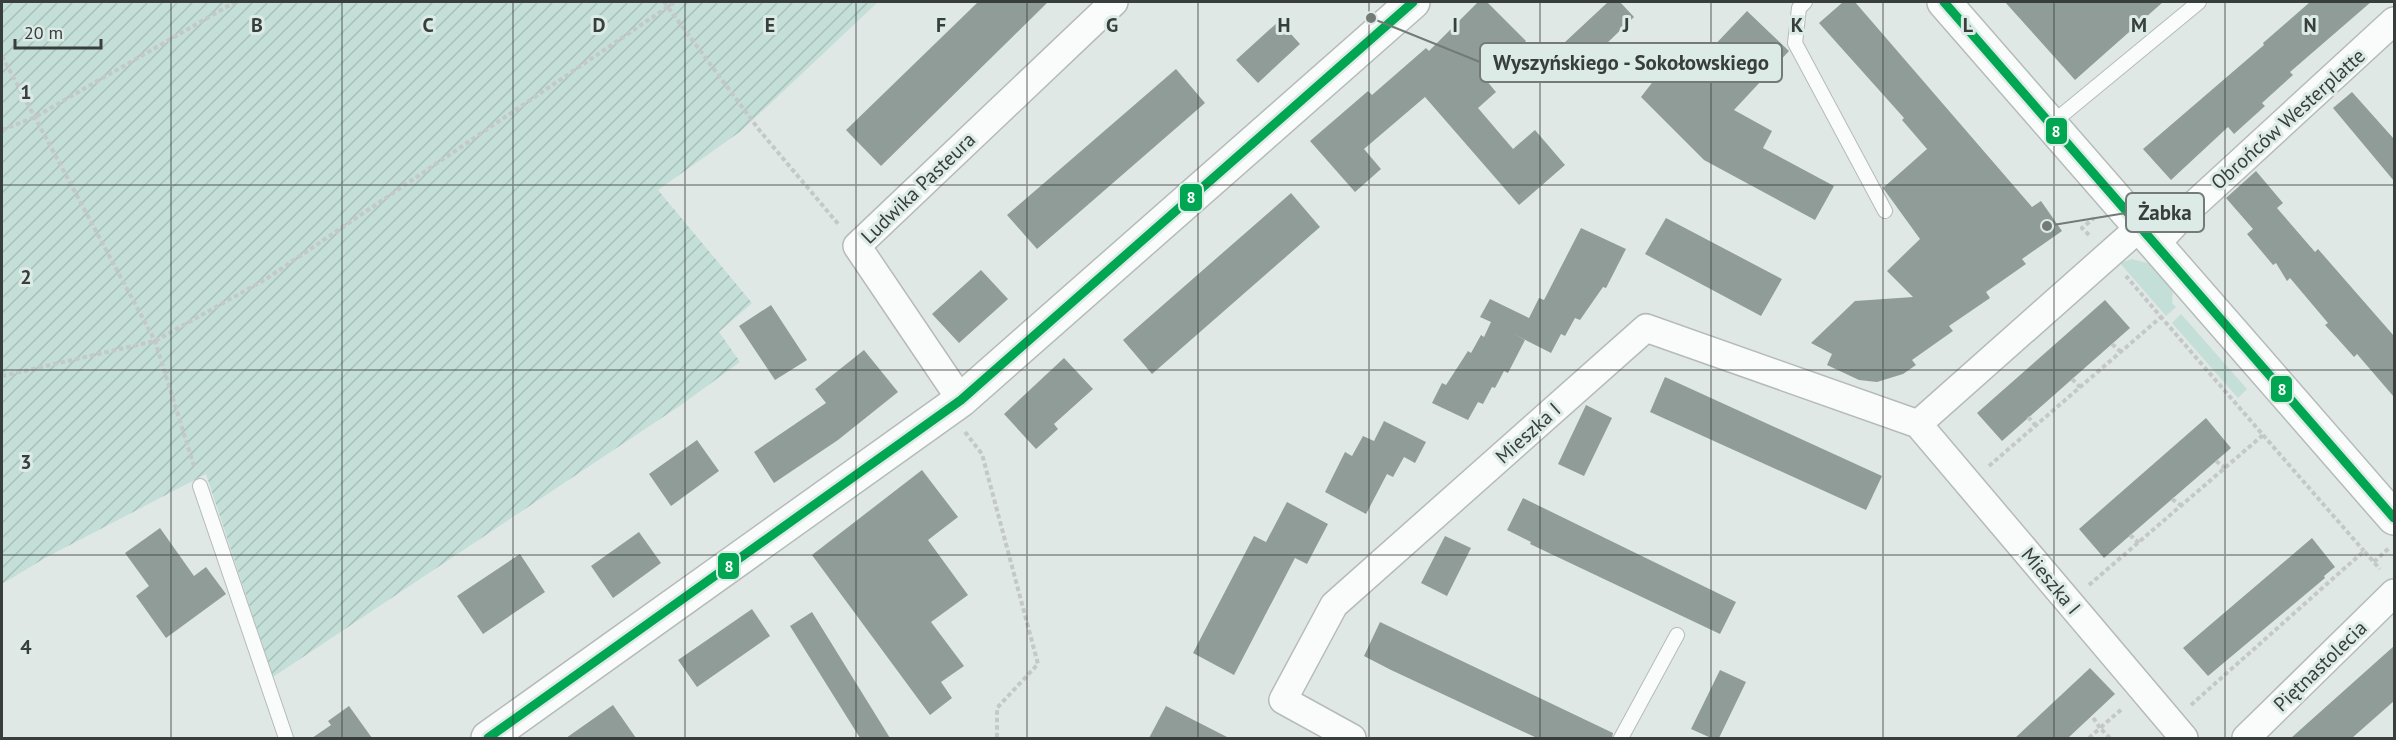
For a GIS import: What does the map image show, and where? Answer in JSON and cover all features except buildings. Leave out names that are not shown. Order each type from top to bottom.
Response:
[{"type":"street","name":"Ludwika Pasteura","points":[[954,405],[857,246],[1114,2]]},
{"type":"street","points":[[488,738],[954,405],[1413,2]]},
{"type":"street","points":[[1944,2],[2394,518]]},
{"type":"street","name":"Obrońców Westerplatte","points":[[2149,235],[2186,212],[2394,21]]},
{"type":"street","points":[[1918,423],[2149,235]]},
{"type":"street","name":"Mieszka I","points":[[1352,738],[1283,700],[1334,605],[1646,328],[1918,423],[2177,730]]},
{"type":"street","name":"Piętnastolecia","points":[[2246,738],[2394,593]]},
{"type":"lane","points":[[1805,2],[1799,8],[1795,43],[1885,211]]},
{"type":"lane","points":[[2051,124],[2199,2]]},
{"type":"lane","points":[[200,486],[285,738]]},
{"type":"lane","points":[[1621,738],[1677,635]]},
{"type":"path","points":[[2,130],[35,117],[236,2]]},
{"type":"path","points":[[664,2],[760,131],[857,246]]},
{"type":"path","points":[[2,376],[155,341],[266,279],[675,2]]},
{"type":"path","points":[[2,56],[155,341],[200,486]]},
{"type":"path","points":[[2119,267],[2381,570]]},
{"type":"path","points":[[1985,469],[2161,317]]},
{"type":"path","points":[[2112,344],[2121,352]]},
{"type":"path","points":[[2072,379],[2080,388]]},
{"type":"path","points":[[954,405],[982,454],[1038,664],[997,708],[997,738]]},
{"type":"path","points":[[2028,417],[2036,426]]},
{"type":"path","points":[[2084,590],[2263,435]]},
{"type":"path","points":[[2216,461],[2225,468]]},
{"type":"path","points":[[2172,499],[2182,506]]},
{"type":"path","points":[[2130,535],[2139,543]]},
{"type":"path","points":[[2374,562],[2394,543]]},
{"type":"path","points":[[2177,730],[2240,662],[2364,551]]},
{"type":"path","points":[[2320,582],[2324,587]]},
{"type":"path","points":[[2278,619],[2280,627]]},
{"type":"path","points":[[2235,656],[2240,662]]},
{"type":"path","points":[[2089,738],[2100,728],[2092,716]]},
{"type":"green space","points":[[2,2],[878,2],[741,131],[658,190],[752,303],[719,332],[740,362],[681,405],[273,677],[206,474],[45,558],[2,584]]},
{"type":"green space","points":[[2132,259],[2151,264],[2173,288],[2172,303],[2176,307],[2166,316],[2120,263]]},
{"type":"green space","points":[[2181,314],[2247,389],[2238,398],[2172,323]]},
{"type":"transit line","name":"8","points":[[488,738],[961,400],[1413,2]]},
{"type":"transit line","name":"8","points":[[1944,2],[2394,518]]},
{"type":"place","name":"Wyszyńskiego - Sokołowskiego","points":[[1371,18]]},
{"type":"place","name":"Żabka","points":[[2047,226]]}]
